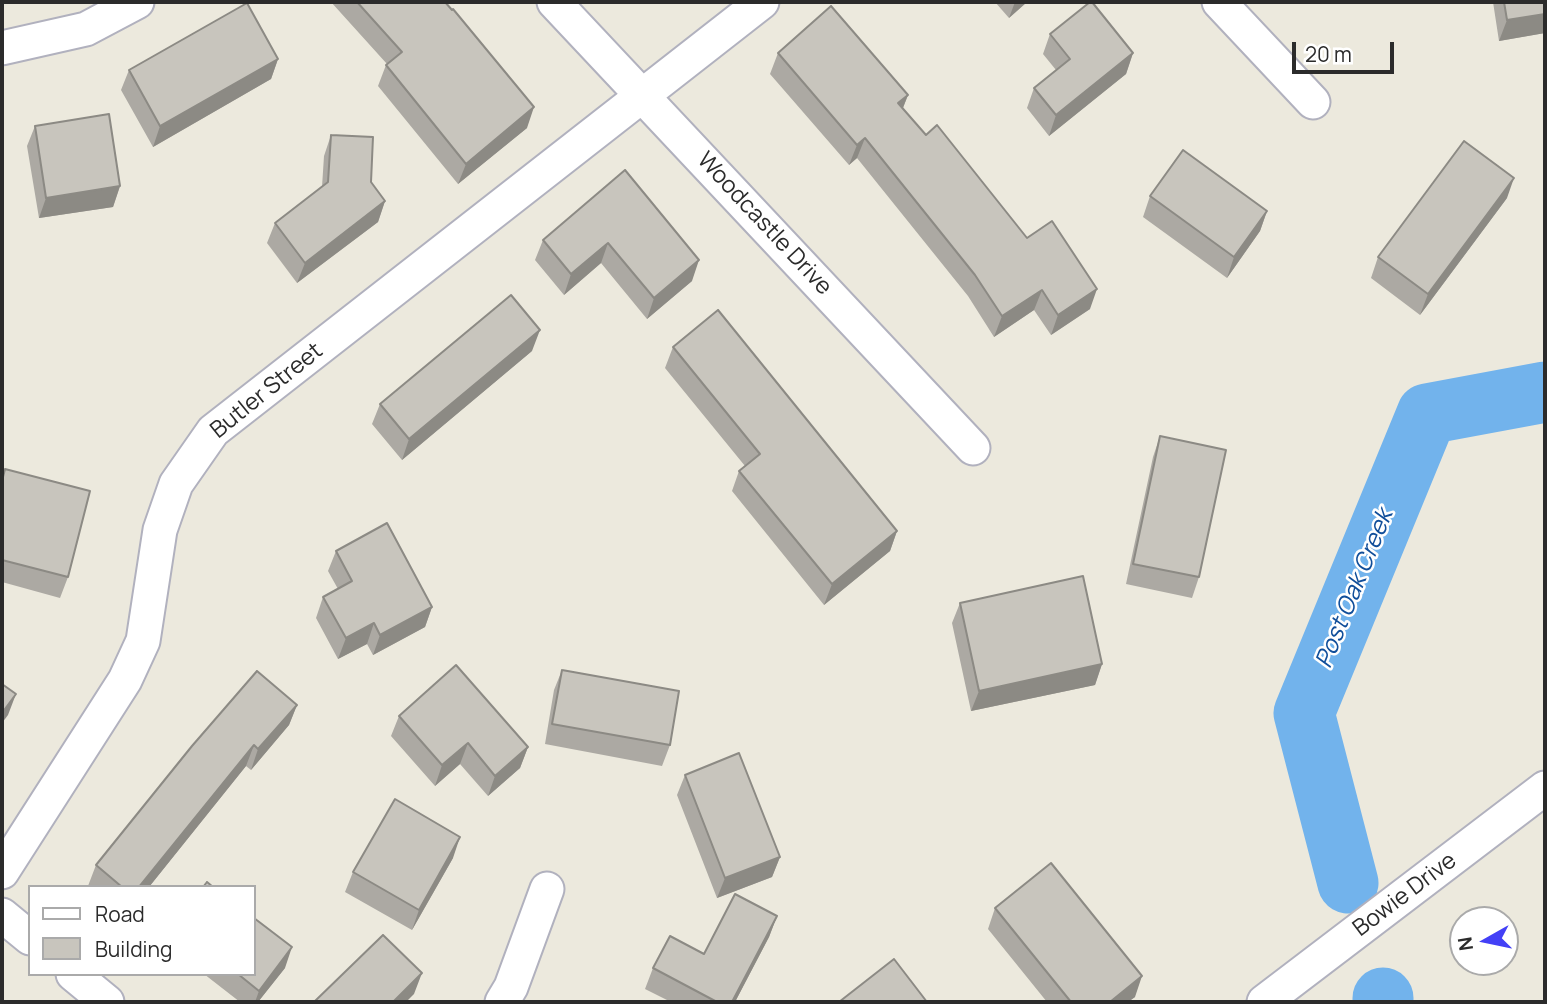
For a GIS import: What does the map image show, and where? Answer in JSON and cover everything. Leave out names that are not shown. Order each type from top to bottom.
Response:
[{"type":"street","points":[[2,48],[86,29],[137,2]]},
{"type":"street","name":"Woodcastle Drive","points":[[554,2],[973,447]]},
{"type":"street","name":"Butler Street","points":[[2,872],[124,680],[143,641],[160,530],[176,484],[212,431],[762,2]]},
{"type":"street","points":[[1219,2],[1313,102]]},
{"type":"street","name":"Bowie Drive","points":[[1264,1002],[1545,788]]},
{"type":"street","points":[[502,1002],[511,987],[547,889]]},
{"type":"street","points":[[2,915],[28,936]]},
{"type":"street","points":[[75,976],[107,1002]]},
{"type":"building","points":[[357,2],[445,2],[534,107],[466,164],[386,65],[402,52]]},
{"type":"building","points":[[1090,2],[1133,53],[1056,115],[1034,88],[1070,59],[1050,34]]},
{"type":"building","points":[[1504,2],[1545,2],[1545,14],[1507,20]]},
{"type":"building","points":[[247,3],[278,59],[160,126],[129,70]]},
{"type":"building","points":[[831,6],[908,95],[898,103],[926,135],[937,125],[1027,238],[1052,221],[1097,289],[1058,315],[1042,290],[1002,316],[975,275],[865,138],[857,145],[778,53]]},
{"type":"building","points":[[109,114],[120,186],[46,198],[35,126]]},
{"type":"building","points":[[331,135],[373,137],[371,182],[385,201],[305,263],[275,223],[328,182]]},
{"type":"building","points":[[1464,141],[1514,178],[1428,294],[1378,257]]},
{"type":"building","points":[[1183,150],[1267,211],[1234,257],[1150,196]]},
{"type":"building","points":[[625,170],[699,260],[654,298],[608,243],[571,274],[543,240]]},
{"type":"building","points":[[511,295],[540,330],[409,439],[380,404]]},
{"type":"building","points":[[718,310],[897,531],[832,584],[739,471],[760,454],[673,347]]},
{"type":"building","points":[[1160,436],[1226,450],[1199,577],[1133,564]]},
{"type":"building","points":[[5,469],[90,491],[68,577],[2,560],[2,481]]},
{"type":"building","points":[[387,523],[432,607],[380,635],[374,623],[346,638],[323,597],[352,581],[336,551]]},
{"type":"building","points":[[1083,576],[1102,664],[979,691],[960,603]]},
{"type":"building","points":[[456,665],[528,747],[495,776],[468,743],[442,765],[399,716]]},
{"type":"building","points":[[562,670],[679,691],[670,745],[552,724]]},
{"type":"building","points":[[257,671],[297,705],[258,749],[254,745],[141,885],[120,885],[96,865],[192,746]]},
{"type":"building","points":[[2,684],[16,694],[2,713]]},
{"type":"building","points":[[739,753],[780,857],[725,878],[685,775]]},
{"type":"building","points":[[395,799],[460,837],[419,910],[353,872]]},
{"type":"building","points":[[1051,863],[1142,976],[1110,1002],[1071,1002],[995,908]]},
{"type":"building","points":[[735,894],[777,916],[732,1002],[717,1002],[653,968],[670,936],[704,954]]},
{"type":"building","points":[[256,920],[292,947],[259,991],[240,976],[256,976]]},
{"type":"building","points":[[383,935],[422,973],[393,1002],[314,1002]]},
{"type":"building","points":[[894,959],[927,1002],[839,1002]]},
{"type":"waterway","name":"Post Oak Creek","points":[[1348,883],[1304,713],[1427,414],[1545,392]]}]
